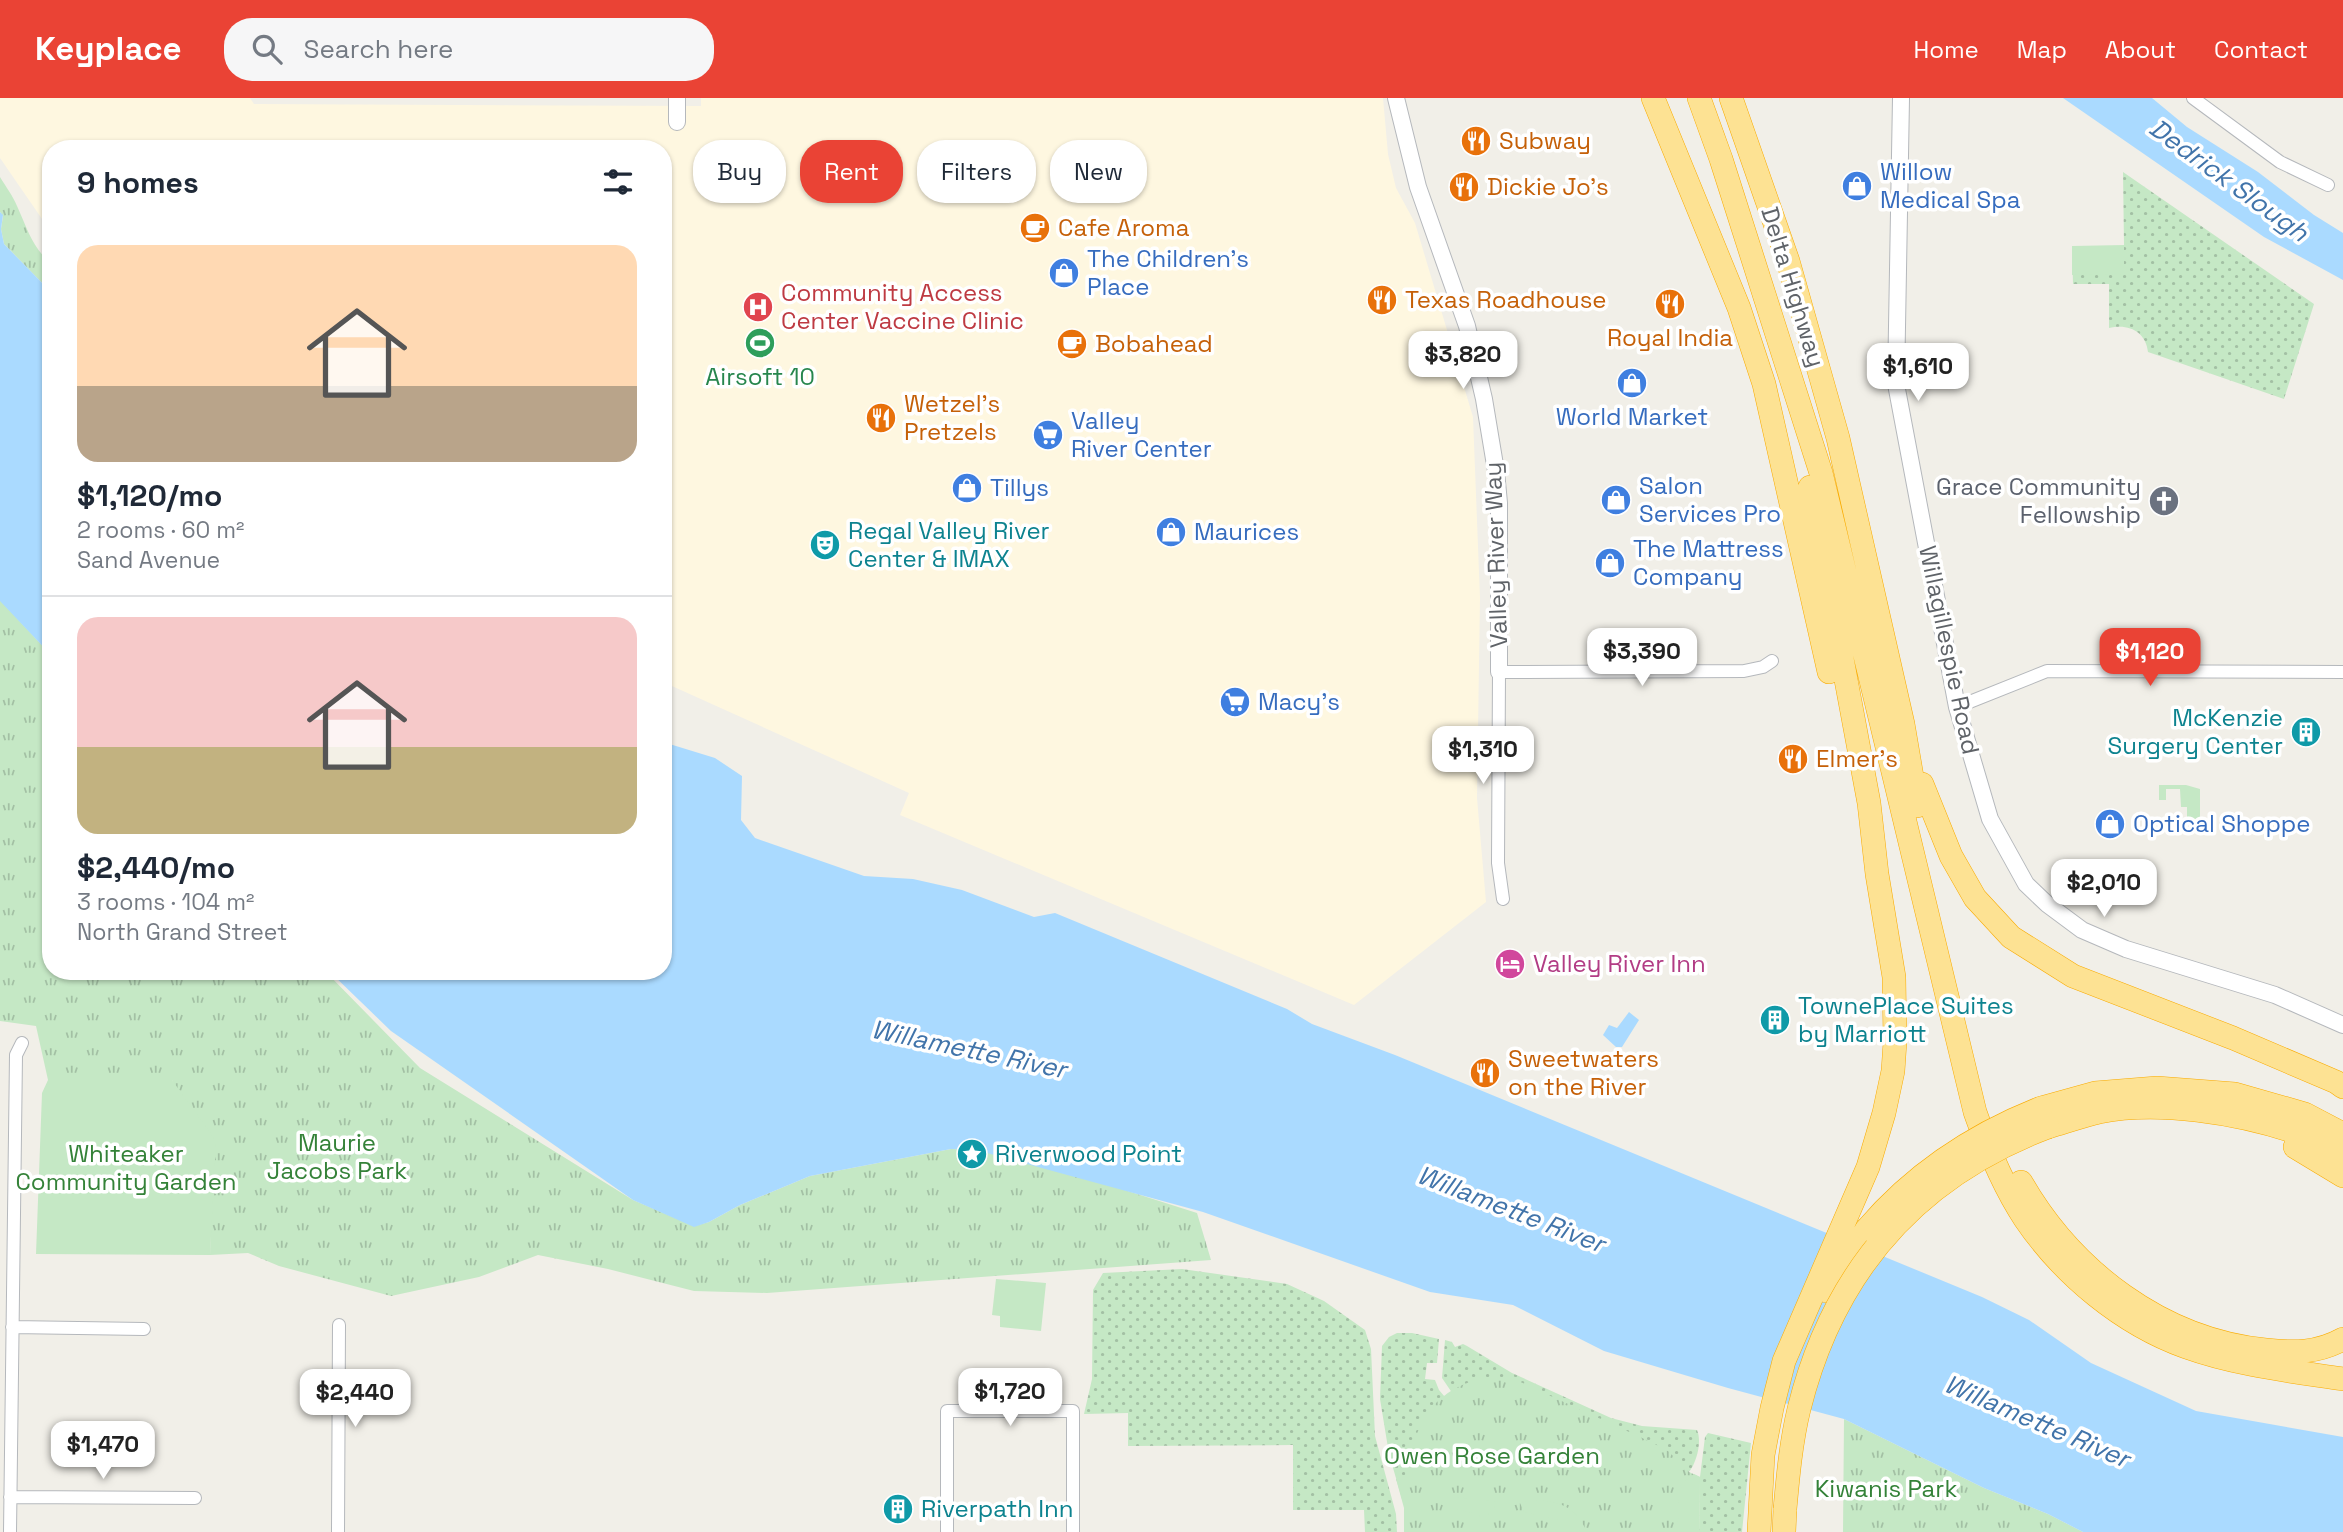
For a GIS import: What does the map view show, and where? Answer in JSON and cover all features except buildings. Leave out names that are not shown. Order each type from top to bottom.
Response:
[{"type":"highway","points":[[1653,98],[1739,308],[1764,384],[1858,804],[1877,874]]},
{"type":"highway","name":"Delta Highway","points":[[1696,98],[1721,159],[1787,364]]},
{"type":"highway","name":"Delta Highway","points":[[1731,98],[1788,261],[1811,337],[1838,438],[1903,724]]},
{"type":"highway","points":[[1759,1532],[1763,1455],[1784,1361],[1868,1167],[1893,1071],[1895,1042],[1895,977],[1877,874],[1869,803],[1787,364]]},
{"type":"highway","points":[[1787,364],[1821,473],[1975,1112],[2011,1196],[2044,1243],[2092,1293],[2139,1325],[2185,1347],[2244,1363],[2343,1379]]},
{"type":"highway","points":[[1903,724],[1933,814],[1951,856],[1975,898],[2011,937],[2073,976],[2233,1038],[2343,1087]]},
{"type":"highway","points":[[1903,724],[1919,817],[1986,1099],[2007,1157],[2028,1195],[2055,1234],[2121,1294],[2155,1316],[2203,1336],[2247,1348],[2291,1353],[2319,1350],[2343,1339]]},
{"type":"highway","points":[[1784,1532],[1794,1436],[1811,1368],[1826,1326],[1860,1268],[1899,1220],[1937,1186],[2044,1118],[2095,1093],[2157,1088],[2235,1094],[2305,1115],[2343,1134]]},
{"type":"highway","points":[[1762,1500],[1793,1368],[1822,1298],[1867,1229],[1902,1193],[1955,1151],[2001,1125],[2044,1118],[2158,1108],[2225,1116],[2298,1133],[2343,1156]]},
{"type":"highway","points":[[2225,1116],[2298,1147],[2343,1177]]},
{"type":"street","points":[[677,98],[677,122]]},
{"type":"street","name":"Valley River Way","points":[[1396,98],[1418,187],[1467,326],[1496,468],[1499,503],[1499,863],[1503,899]]},
{"type":"street","name":"Willagillespie Road","points":[[1901,98],[1896,384],[1957,707],[1990,819],[2026,884],[2047,904],[2082,930],[2126,949],[2275,995],[2343,1025]]},
{"type":"street","points":[[2193,98],[2280,162],[2328,185]]},
{"type":"street","points":[[1499,672],[1744,671],[1763,667],[1772,661]]},
{"type":"street","points":[[1957,707],[2047,671],[2343,672]]},
{"type":"street","points":[[10,1532],[6,1390],[12,1327],[16,1055],[22,1043]]},
{"type":"street","points":[[338,1532],[339,1325]]},
{"type":"street","points":[[12,1327],[144,1329]]},
{"type":"street","points":[[947,1532],[947,1411],[1073,1411],[1073,1532]]},
{"type":"street","points":[[10,1497],[195,1499]]},
{"type":"shaded area","name":"Valley River Center","points":[[0,98],[250,98],[254,104],[701,106],[701,98],[1383,98],[1388,154],[1396,188],[1415,223],[1473,417],[1480,598],[1477,798],[1486,902],[1354,1005],[900,815],[909,793],[672,686],[672,140],[42,140],[42,219],[0,158]]},
{"type":"green space","points":[[2123,172],[2314,304],[2284,399],[2148,352],[2140,334],[2130,328],[2109,328],[2109,284],[2073,284],[2072,246],[2124,245]]},
{"type":"green space","points":[[0,177],[42,254],[42,283],[4,244],[1,229],[3,216],[0,212]]},
{"type":"green space","points":[[2072,246],[2124,246],[2124,274],[2072,275]]},
{"type":"green space","name":"Maurie Jacobs Park","points":[[0,600],[42,645],[42,980],[334,980],[420,1068],[633,1200],[694,1226],[709,1222],[740,1205],[810,1176],[951,1149],[1002,1151],[1197,1213],[1211,1260],[767,1293],[694,1291],[538,1255],[479,1277],[391,1296],[279,1266],[248,1253],[210,1255],[211,1221],[172,1080],[48,1080],[36,1026],[0,1021]]},
{"type":"green space","points":[[2159,785],[2186,785],[2200,789],[2200,819],[2187,819],[2187,807],[2181,807],[2180,789],[2166,789],[2166,800],[2159,800]]},
{"type":"green space","name":"Whiteaker Community Garden","points":[[48,1080],[172,1080],[216,1141],[210,1255],[36,1254],[42,1093]]},
{"type":"green space","points":[[1182,1269],[1287,1284],[1324,1301],[1365,1330],[1371,1349],[1375,1436],[1396,1514],[1397,1532],[1365,1532],[1364,1510],[1293,1510],[1293,1445],[1128,1446],[1128,1413],[1084,1414],[1092,1379],[1093,1290],[1103,1273]]},
{"type":"green space","points":[[996,1279],[1046,1283],[1041,1331],[1000,1327],[1000,1316],[992,1315]]},
{"type":"green space","points":[[1397,1333],[1412,1333],[1439,1339],[1437,1363],[1427,1363],[1425,1379],[1435,1380],[1439,1390],[1456,1410],[1402,1499],[1389,1454],[1380,1399],[1382,1346],[1389,1337]]},
{"type":"green space","points":[[1445,1340],[1452,1342],[1455,1347],[1463,1344],[1512,1373],[1611,1418],[1642,1426],[1697,1430],[1699,1445],[1692,1468],[1689,1472],[1461,1406],[1442,1378]]},
{"type":"green space","name":"Owen Rose Garden","points":[[1485,1377],[1516,1380],[1668,1451],[1689,1472],[1700,1477],[1699,1532],[1404,1532],[1404,1508],[1396,1479],[1405,1476],[1421,1425],[1428,1412],[1451,1391]]},
{"type":"green space","name":"Kiwanis Park","points":[[1844,1419],[1984,1488],[2048,1514],[2083,1532],[1843,1532]]},
{"type":"green space","points":[[1708,1433],[1751,1443],[1742,1532],[1699,1532],[1700,1477],[1705,1437]]},
{"type":"green space","points":[[1694,1474],[1700,1477],[1699,1532],[1673,1532],[1680,1515],[1680,1485]]},
{"type":"green space","points":[[1455,1497],[1498,1502],[1485,1519],[1474,1513],[1455,1509]]},
{"type":"green space","points":[[1529,1500],[1562,1505],[1575,1514],[1585,1528],[1570,1532],[1558,1520],[1524,1512],[1520,1503]]},
{"type":"water","name":"Dedrick Slough","points":[[2063,98],[2152,98],[2187,127],[2258,172],[2314,215],[2343,233],[2343,280],[2264,237]]},
{"type":"water","points":[[0,212],[3,215],[1,229],[4,244],[42,283],[42,645],[0,601]]},
{"type":"water","name":"Willamette River","points":[[672,745],[715,758],[742,776],[741,820],[755,838],[864,876],[913,879],[962,890],[1034,917],[1055,913],[1287,1009],[1312,1024],[1395,1055],[1982,1297],[2029,1320],[2091,1363],[2196,1411],[2343,1437],[2343,1532],[2083,1532],[2048,1514],[1984,1488],[1844,1419],[1604,1351],[1513,1305],[1430,1292],[1203,1212],[976,1150],[951,1149],[810,1176],[694,1227],[633,1200],[391,1031],[338,980],[672,980]]},
{"type":"water","points":[[1629,1012],[1639,1020],[1622,1047],[1616,1047],[1603,1035],[1609,1025],[1617,1028]]},
{"type":"place","name":"Subway","points":[[1476,141]]},
{"type":"place","name":"Willow Medical Spa","points":[[1857,186]]},
{"type":"place","name":"Dickie Jo's","points":[[1464,187]]},
{"type":"place","name":"Cafe Aroma","points":[[1035,228]]},
{"type":"place","name":"The Children's Place","points":[[1064,273]]},
{"type":"place","name":"Texas Roadhouse","points":[[1382,300]]},
{"type":"place","name":"Royal India","points":[[1670,304]]},
{"type":"place","name":"Community Access Center Vaccine Clinic","points":[[758,307]]},
{"type":"place","name":"Airsoft 10","points":[[760,343]]},
{"type":"place","name":"Bobahead","points":[[1072,344]]},
{"type":"place","name":"World Market","points":[[1632,383]]},
{"type":"place","name":"Wetzel's Pretzels","points":[[881,418]]},
{"type":"place","name":"Valley River Center","points":[[1048,435]]},
{"type":"place","name":"Tillys","points":[[967,488]]},
{"type":"place","name":"Salon Services Pro","points":[[1616,500]]},
{"type":"place","name":"Grace Community Fellowship","points":[[2164,501]]},
{"type":"place","name":"Maurices","points":[[1171,532]]},
{"type":"place","name":"Regal Valley River Center & IMAX","points":[[825,545]]},
{"type":"place","name":"The Mattress Company","points":[[1610,563]]},
{"type":"place","name":"Macy's","points":[[1235,702]]},
{"type":"place","name":"McKenzie Surgery Center","points":[[2306,732]]},
{"type":"place","name":"Elmer's","points":[[1793,759]]},
{"type":"place","name":"Optical Shoppe","points":[[2110,824]]},
{"type":"place","name":"Valley River Inn","points":[[1510,964]]},
{"type":"place","name":"TownePlace Suites by Marriott","points":[[1775,1020]]},
{"type":"place","name":"Sweetwaters on the River","points":[[1485,1073]]},
{"type":"place","name":"Riverwood Point","points":[[972,1154]]},
{"type":"place","name":"Riverpath Inn","points":[[898,1509]]}]
